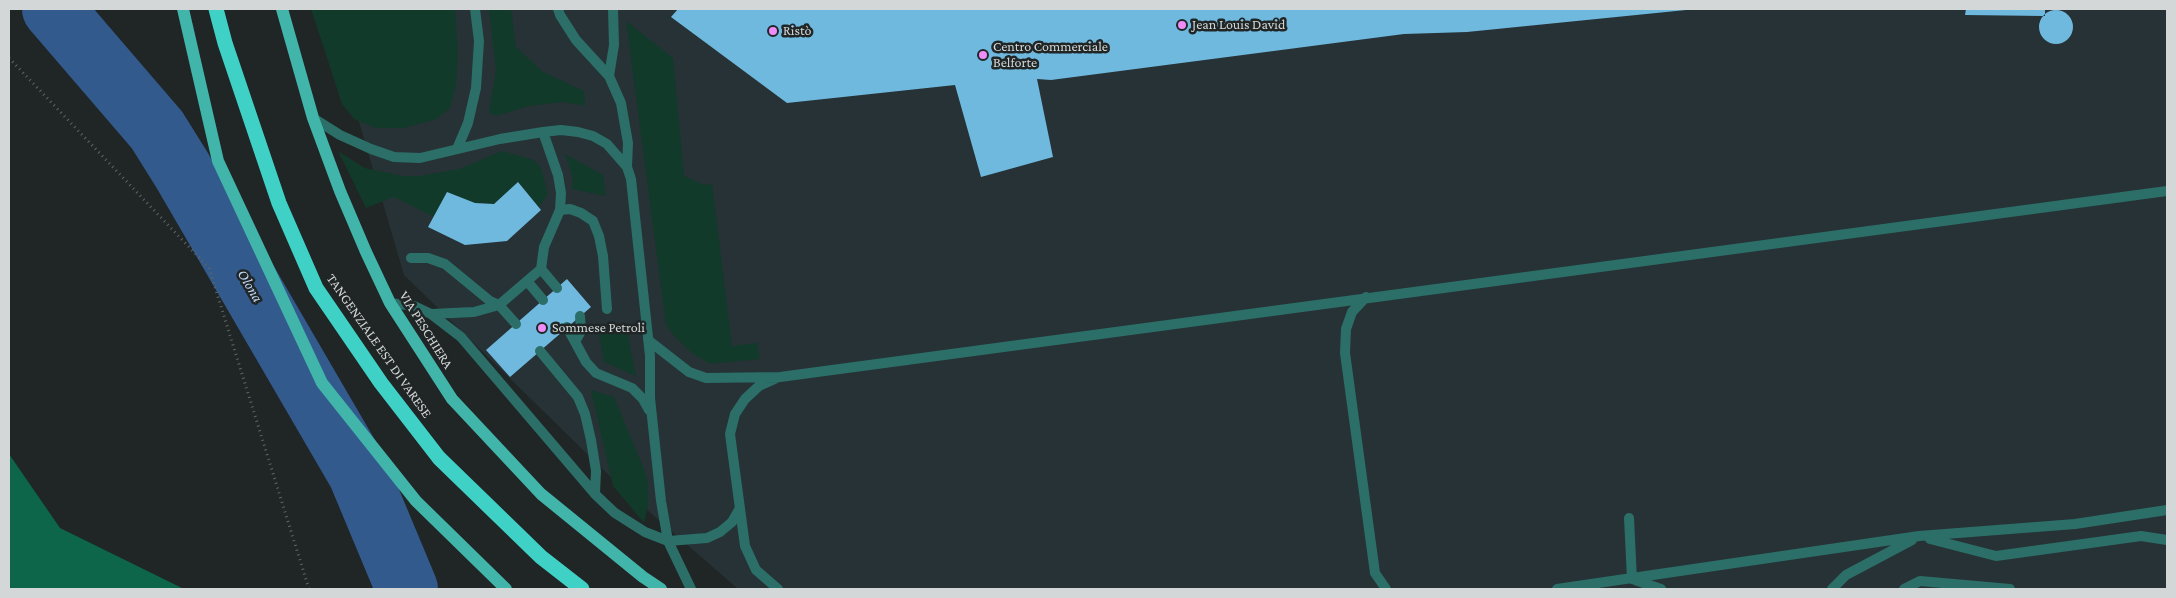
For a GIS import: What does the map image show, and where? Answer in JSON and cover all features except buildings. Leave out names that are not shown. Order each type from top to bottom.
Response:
[{"type":"highway","name":"TANGENZIALE EST DI VARESE","points":[[216,9],[225,43],[279,203],[316,288],[381,383],[439,458],[541,558],[582,589]]},
{"type":"main road","points":[[183,9],[218,161],[322,383],[416,501],[506,589]]},
{"type":"main road","name":"VIA PESCHIERA","points":[[282,9],[313,118],[340,191],[390,303],[452,399],[541,494],[643,577],[661,589]]},
{"type":"lane","points":[[456,149],[468,123],[476,88],[479,41],[475,9]]},
{"type":"lane","points":[[558,9],[576,40],[609,76],[621,103],[625,123],[627,167],[631,180],[648,340],[656,460],[668,541],[691,589]]},
{"type":"lane","points":[[609,76],[614,45],[614,9]]},
{"type":"lane","points":[[313,118],[340,135],[394,157],[420,158],[456,149],[561,130],[593,136],[607,144],[627,167]]},
{"type":"lane","points":[[431,314],[474,312],[499,305],[541,269],[544,248],[560,210],[561,193],[558,175],[543,132]]},
{"type":"lane","points":[[648,340],[689,372],[706,378],[780,377],[2167,191]]},
{"type":"lane","points":[[560,210],[570,208],[593,221],[599,236],[603,256],[607,309]]},
{"type":"lane","points":[[411,258],[428,258],[445,264],[490,301],[499,305],[516,324]]},
{"type":"lane","points":[[541,269],[556,288]]},
{"type":"lane","points":[[527,281],[543,300]]},
{"type":"lane","points":[[1366,297],[1352,312],[1346,328],[1345,353],[1375,573],[1386,589]]},
{"type":"lane","points":[[390,303],[414,306],[431,314],[461,337],[595,494],[615,513],[637,527],[668,541],[707,538],[720,532],[732,522],[740,508]]},
{"type":"lane","points":[[576,340],[581,331],[580,316]]},
{"type":"lane","points":[[567,327],[576,340],[586,362],[596,373],[632,388],[643,399],[653,418]]},
{"type":"lane","points":[[540,352],[578,397],[585,414],[596,471],[595,494]]},
{"type":"lane","points":[[778,589],[756,570],[747,552],[730,434],[735,414],[745,399],[759,386],[780,377]]},
{"type":"lane","points":[[1557,589],[1919,536],[2075,524],[2167,510]]},
{"type":"lane","points":[[1628,518],[1632,579]]},
{"type":"lane","points":[[1832,589],[1846,575],[1919,536],[1996,556],[2141,536],[2167,540]]},
{"type":"lane","points":[[1632,579],[1661,589]]},
{"type":"lane","points":[[1904,589],[1920,581],[2010,589]]},
{"type":"path","points":[[9,58],[209,268],[308,589]]},
{"type":"shaded area","points":[[326,9],[2167,9],[2167,589],[738,589],[623,489],[404,275]]},
{"type":"green space","points":[[311,9],[455,9],[458,55],[456,85],[450,108],[436,119],[404,128],[376,128],[354,119],[342,104]]},
{"type":"green space","points":[[489,9],[511,9],[516,47],[543,72],[584,91],[585,106],[563,102],[529,106],[496,116],[489,112],[496,70]]},
{"type":"green space","points":[[626,21],[673,58],[684,176],[704,185],[712,184],[732,346],[757,343],[760,359],[710,364],[692,353],[675,337],[666,325]]},
{"type":"green space","points":[[338,151],[365,168],[403,176],[420,176],[459,169],[502,151],[534,160],[541,168],[548,194],[539,207],[518,182],[494,204],[475,203],[434,217],[394,197],[366,208]]},
{"type":"green space","points":[[565,154],[603,175],[606,196],[572,189],[573,178]]},
{"type":"green space","points":[[626,325],[636,376],[604,362],[598,330]]},
{"type":"green space","points":[[591,390],[614,397],[643,467],[648,482],[648,507],[644,523],[613,486]]},
{"type":"green space","points":[[9,454],[60,528],[184,589],[9,589]]},
{"type":"waterway","name":"Olona","points":[[53,9],[157,130],[182,170],[359,474],[407,589]]},
{"type":"place","name":"Jean Louis David","points":[[1182,25]]},
{"type":"place","name":"Ristò","points":[[773,31]]},
{"type":"place","name":"Centro Commerciale Belforte","points":[[983,55]]},
{"type":"place","name":"Sommese Petroli","points":[[542,328]]}]
